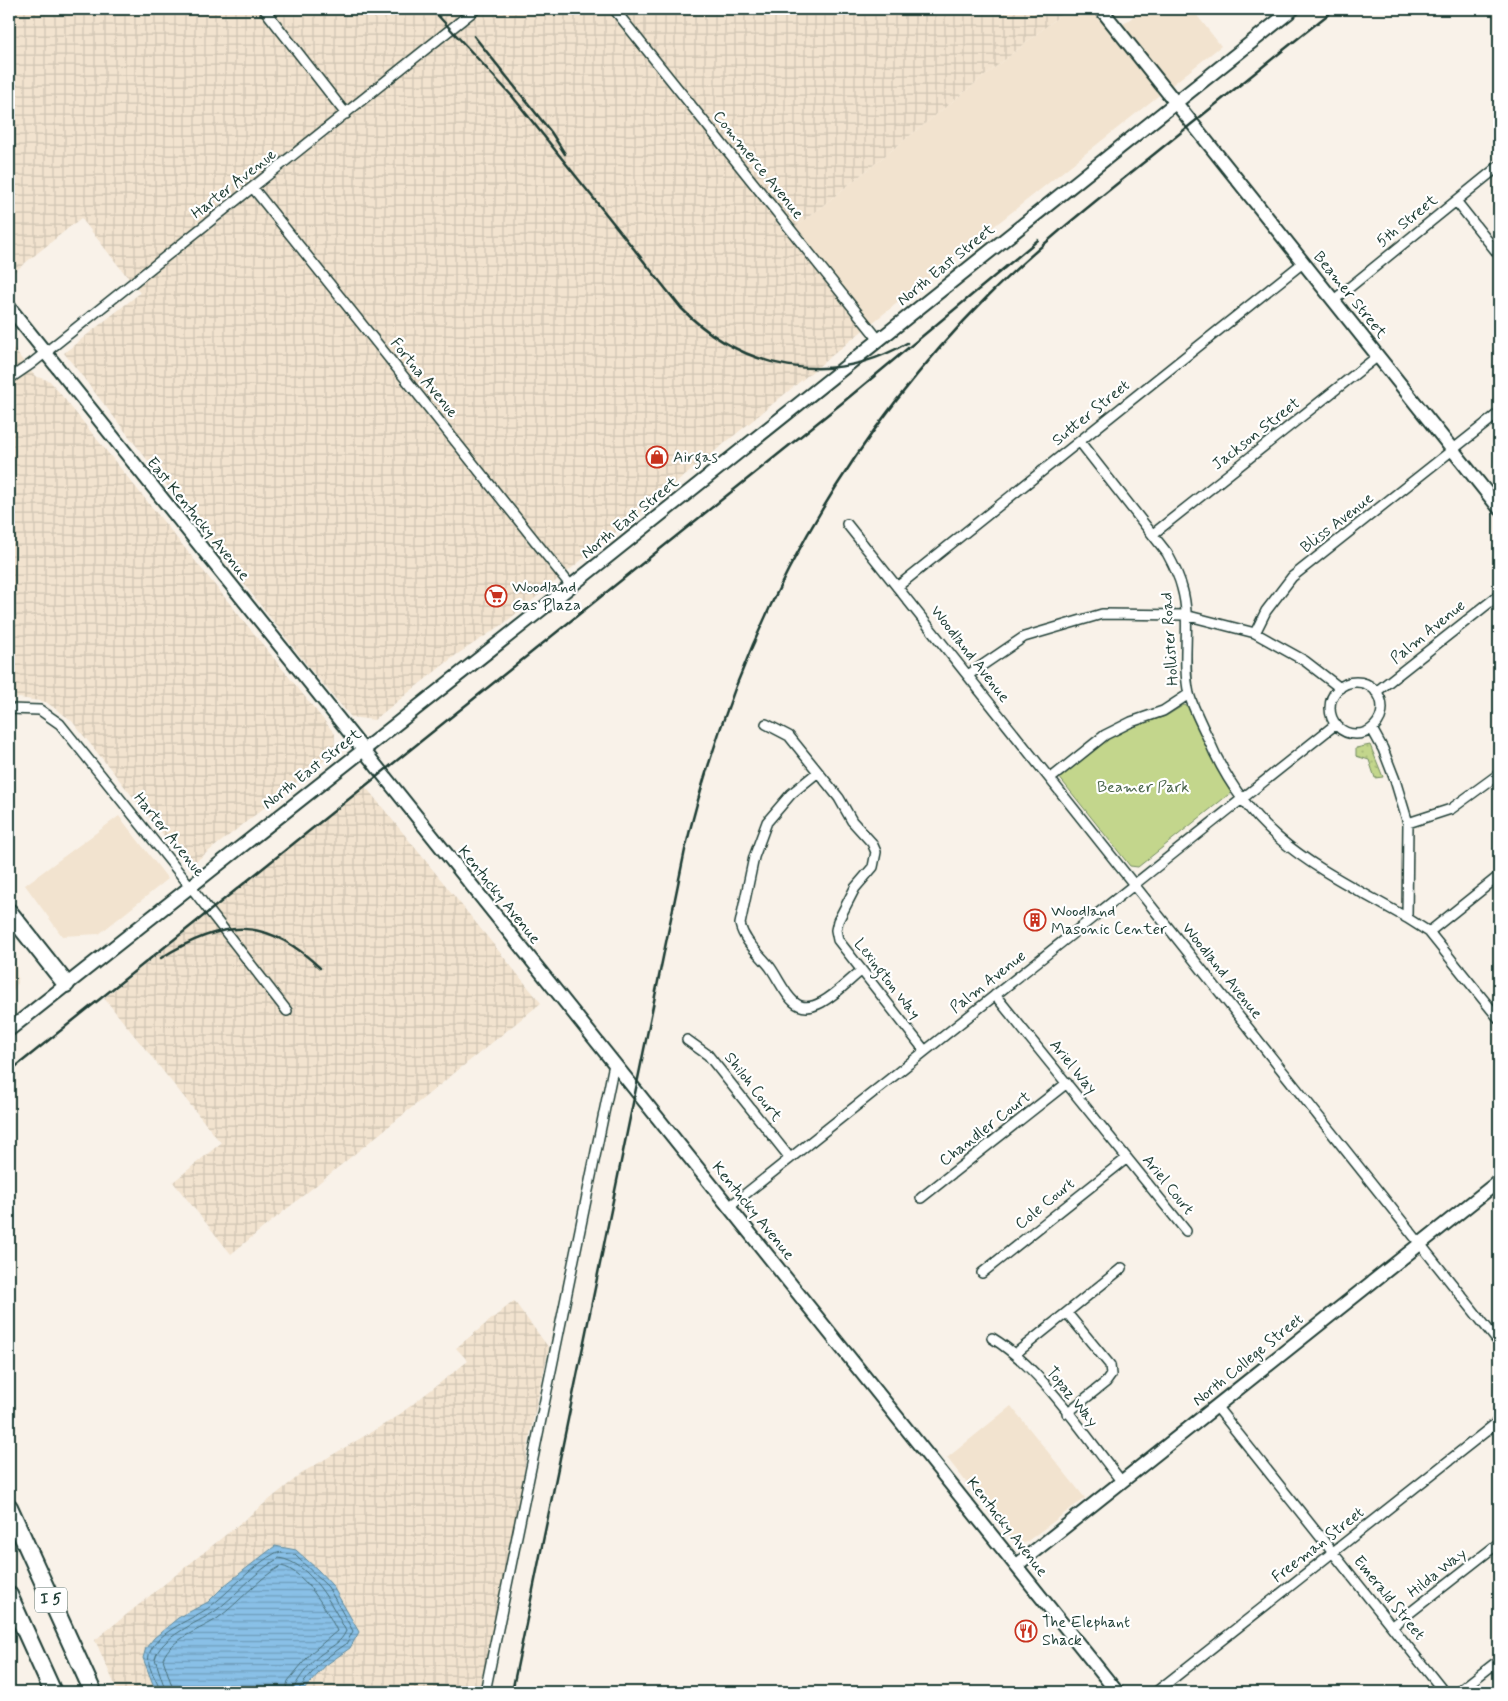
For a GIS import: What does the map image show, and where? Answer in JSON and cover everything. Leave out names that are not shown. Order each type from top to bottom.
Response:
[{"type":"highway","points":[[9,912],[66,984]]},
{"type":"highway","name":"I 5","points":[[9,1507],[93,1692]]},
{"type":"highway","name":"I 5","points":[[9,1595],[53,1692]]},
{"type":"street","points":[[264,9],[346,114]]},
{"type":"street","name":"Harter Avenue","points":[[9,379],[45,353],[476,9]]},
{"type":"street","name":"Commerce Avenue","points":[[614,9],[879,340]]},
{"type":"street","name":"Beamer Street","points":[[1101,9],[1499,508]]},
{"type":"street","name":"North East Street","points":[[9,1030],[571,586],[1293,9]]},
{"type":"street","name":"5th Street","points":[[1334,300],[1499,166]]},
{"type":"street","name":"Fortna Avenue","points":[[253,188],[571,586]]},
{"type":"street","points":[[1456,200],[1499,255]]},
{"type":"street","name":"Sutter Street","points":[[897,587],[1304,262]]},
{"type":"street","name":"East Kentucky Avenue","points":[[9,307],[362,750]]},
{"type":"street","name":"Jackson Street","points":[[1153,534],[1378,356]]},
{"type":"street","name":"Bliss Avenue","points":[[1255,633],[1266,611],[1292,577],[1499,413]]},
{"type":"street","name":"Hollister Road","points":[[1080,442],[1153,534],[1167,553],[1176,570],[1183,589],[1185,659],[1189,694],[1212,749],[1242,799],[1261,823],[1302,858],[1429,932],[1499,1019]]},
{"type":"street","name":"Woodland Avenue","points":[[847,524],[1499,1343]]},
{"type":"street","name":"Palm Avenue","points":[[1376,692],[1499,595]]},
{"type":"street","points":[[968,675],[1024,638],[1102,614],[1185,615],[1255,633],[1305,661],[1340,688]]},
{"type":"street","points":[[1352,683],[1359,683],[1372,688],[1376,692],[1380,698],[1382,711],[1372,729],[1353,734],[1341,729],[1332,719],[1330,705],[1340,688],[1352,683]]},
{"type":"street","points":[[1050,779],[1105,735],[1131,722],[1163,711],[1189,694]]},
{"type":"street","name":"Harter Avenue","points":[[9,709],[40,710],[60,724],[287,1010]]},
{"type":"street","points":[[766,724],[789,736],[818,772],[778,807],[759,839],[740,924],[742,935],[779,979],[788,996],[804,1008],[824,1003],[861,970]]},
{"type":"street","name":"Palm Avenue","points":[[729,1207],[1336,724]]},
{"type":"street","points":[[1372,729],[1383,748],[1408,823],[1407,918]]},
{"type":"street","name":"Kentucky Avenue","points":[[362,750],[1117,1692]]},
{"type":"street","name":"Lexington Way","points":[[818,772],[839,798],[852,820],[872,843],[876,852],[872,868],[855,888],[836,930],[838,940],[925,1051]]},
{"type":"street","points":[[1408,823],[1451,809],[1499,774]]},
{"type":"street","points":[[1429,932],[1499,876]]},
{"type":"street","name":"Ariel Way","points":[[996,995],[1127,1158]]},
{"type":"street","name":"Shiloh Court","points":[[687,1040],[708,1055],[790,1158]]},
{"type":"street","points":[[485,1692],[614,1064]]},
{"type":"street","name":"Chandler Court","points":[[921,1198],[1067,1083]]},
{"type":"street","name":"Ariel Court","points":[[1127,1158],[1186,1232]]},
{"type":"street","name":"Cole Court","points":[[982,1273],[1127,1158]]},
{"type":"street","name":"North College Street","points":[[1016,1565],[1499,1181]]},
{"type":"street","points":[[1015,1354],[1122,1268]]},
{"type":"street","points":[[1067,1313],[1110,1365],[1111,1375],[1106,1382],[1067,1413]]},
{"type":"street","name":"Topaz Way","points":[[992,1338],[1015,1354],[1045,1385],[1122,1482]]},
{"type":"street","name":"Emerald Street","points":[[1216,1406],[1444,1692]]},
{"type":"street","name":"Freeman Street","points":[[1156,1692],[1499,1421]]},
{"type":"street","name":"Hilda Way","points":[[1393,1626],[1499,1543]]},
{"type":"street","points":[[1458,1692],[1499,1660]]},
{"type":"shaded area","points":[[9,9],[1068,9],[791,231],[867,327],[502,625],[456,655],[374,720],[351,717],[311,670],[64,353],[140,293],[81,218],[9,276]]},
{"type":"shaded area","points":[[1068,9],[1101,9],[1117,29],[1143,9],[1192,9],[1221,46],[867,327],[791,231]]},
{"type":"shaded area","points":[[9,343],[35,376],[50,381],[335,734],[334,753],[195,862],[183,859],[71,720],[46,702],[19,698],[9,699]]},
{"type":"shaded area","points":[[365,786],[541,1003],[231,1254],[173,1182],[221,1143],[104,998]]},
{"type":"shaded area","points":[[119,816],[168,879],[99,934],[62,936],[25,885]]},
{"type":"shaded area","points":[[9,955],[16,964],[18,982],[9,998]]},
{"type":"shaded area","points":[[514,1301],[549,1348],[531,1430],[486,1692],[118,1692],[95,1640],[305,1471],[395,1418],[468,1361],[456,1348]]},
{"type":"shaded area","points":[[1011,1406],[1085,1498],[1025,1543],[1013,1541],[947,1458]]},
{"type":"green space","name":"Beamer Park","points":[[1184,705],[1189,707],[1207,747],[1233,791],[1138,867],[1130,866],[1059,777],[1111,736],[1139,724],[1166,716]]},
{"type":"green space","points":[[1370,745],[1383,777],[1375,778],[1369,760],[1356,756],[1356,748]]},
{"type":"water","points":[[275,1546],[296,1550],[332,1585],[359,1632],[350,1648],[326,1665],[302,1692],[156,1692],[143,1658],[146,1648],[154,1638],[178,1618],[208,1602],[225,1585]]},
{"type":"railway","points":[[432,9],[512,96],[681,308],[705,329],[731,346],[759,358],[788,366],[818,368],[848,365],[878,357],[907,343]]},
{"type":"railway","points":[[512,1692],[685,850],[706,772],[732,696],[763,622],[798,552],[838,483],[883,418],[934,355],[989,295],[1081,213],[1335,9]]},
{"type":"railway","points":[[474,36],[551,132],[565,154]]},
{"type":"railway","points":[[9,1072],[842,403],[1038,240]]},
{"type":"railway","points":[[161,958],[183,945],[204,936],[224,930],[243,929],[262,932],[281,939],[300,951],[320,968]]},
{"type":"place","name":"Airgas","points":[[657,457]]},
{"type":"place","name":"Woodland Gas Plaza","points":[[496,596]]},
{"type":"place","name":"Woodland Masonic Center","points":[[1035,920]]},
{"type":"place","name":"The Elephant Shack","points":[[1026,1631]]}]
